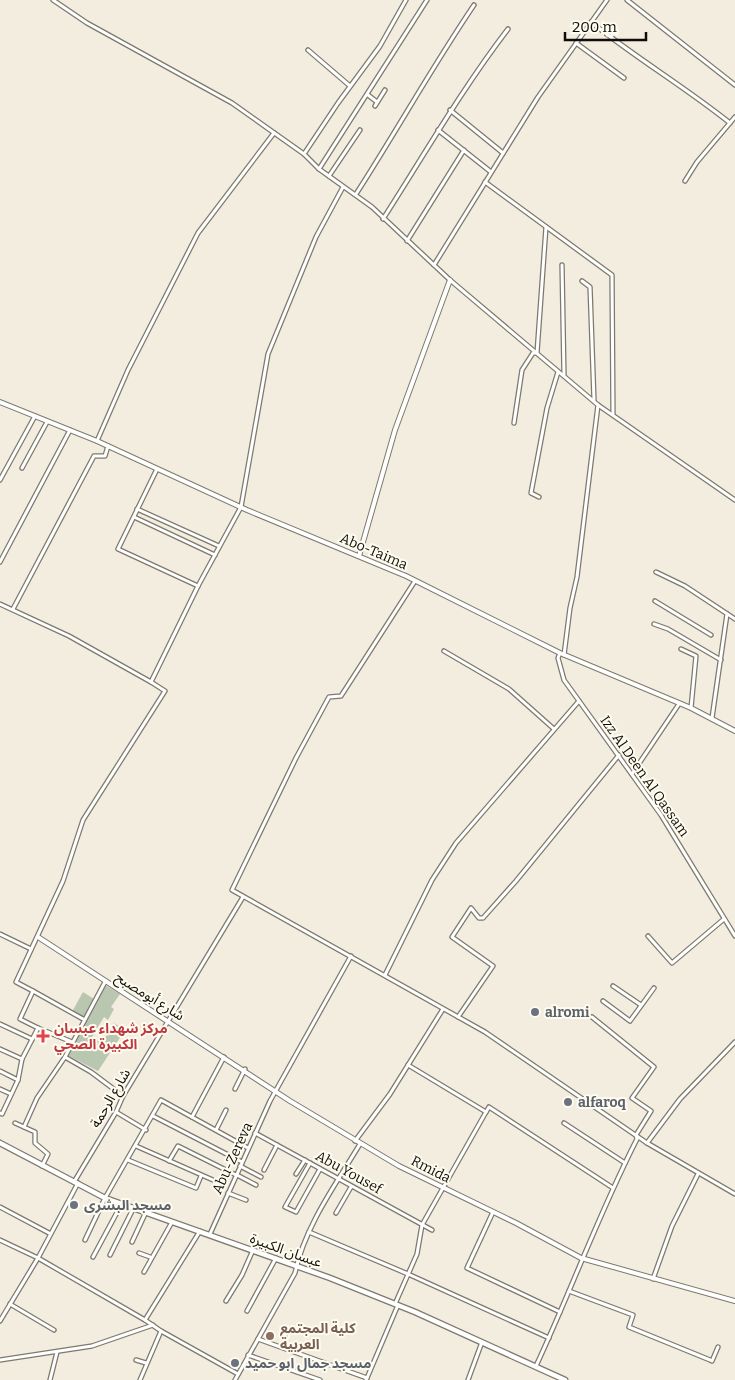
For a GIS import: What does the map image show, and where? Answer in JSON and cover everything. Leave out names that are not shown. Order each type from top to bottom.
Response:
[{"type":"main road","name":"عبسان الكبيرة","points":[[0,1143],[105,1198],[145,1214],[210,1234],[276,1258],[396,1304],[565,1380]]},
{"type":"street","points":[[53,0],[87,23],[232,103],[304,154],[319,169],[356,194],[450,280],[598,405],[735,500]]},
{"type":"street","points":[[304,154],[350,86],[380,46],[406,0]]},
{"type":"street","points":[[319,169],[368,96],[427,0]]},
{"type":"street","points":[[434,265],[538,97],[607,0]]},
{"type":"street","points":[[627,0],[735,84]]},
{"type":"street","points":[[356,194],[394,136],[414,99],[474,5]]},
{"type":"street","points":[[591,22],[730,122]]},
{"type":"street","points":[[383,219],[450,110],[470,85],[508,29]]},
{"type":"street","points":[[576,43],[624,78]]},
{"type":"street","points":[[308,50],[350,86]]},
{"type":"street","points":[[368,96],[376,104],[385,90]]},
{"type":"street","points":[[450,110],[504,153]]},
{"type":"street","points":[[686,181],[697,162],[735,117]]},
{"type":"street","points":[[329,176],[360,130]]},
{"type":"street","points":[[438,130],[491,172]]},
{"type":"street","points":[[97,441],[128,370],[198,233],[274,133]]},
{"type":"street","points":[[407,242],[464,150]]},
{"type":"street","points":[[485,182],[612,275],[612,415]]},
{"type":"street","points":[[152,682],[198,586],[241,507],[268,354],[316,237],[343,187]]},
{"type":"street","points":[[537,353],[546,227]]},
{"type":"street","points":[[562,265],[561,335],[564,376]]},
{"type":"street","points":[[359,556],[395,430],[450,280]]},
{"type":"street","points":[[582,281],[590,287],[594,401]]},
{"type":"street","points":[[514,423],[522,370],[533,353],[537,353]]},
{"type":"street","points":[[539,497],[531,493],[547,408],[558,372]]},
{"type":"street","name":"Abo-Taima","points":[[0,402],[97,441],[241,507],[415,581],[562,654],[691,708],[735,731]]},
{"type":"street","name":"Izz Al Deen Al Qassam","points":[[598,405],[577,577],[562,654],[558,658],[564,680],[661,815],[735,936]]},
{"type":"street","points":[[0,480],[35,416]]},
{"type":"street","points":[[22,468],[47,422]]},
{"type":"street","points":[[0,562],[70,430]]},
{"type":"street","points":[[13,609],[94,456],[105,456],[108,446]]},
{"type":"street","points":[[157,469],[118,548],[198,586]]},
{"type":"street","points":[[138,509],[219,546]]},
{"type":"street","points":[[134,517],[215,555]]},
{"type":"street","points":[[656,572],[685,586],[735,618]]},
{"type":"street","points":[[415,581],[341,696],[329,697],[321,710],[232,890],[517,1052],[647,1143],[735,1194]]},
{"type":"street","points":[[655,601],[711,635]]},
{"type":"street","points":[[0,604],[69,636],[165,691],[83,820],[63,881],[16,982],[83,1020]]},
{"type":"street","points":[[712,718],[728,614]]},
{"type":"street","points":[[654,624],[668,629],[721,660]]},
{"type":"street","points":[[681,649],[696,656],[691,708]]},
{"type":"street","points":[[444,651],[509,689],[554,729]]},
{"type":"street","points":[[385,976],[432,880],[456,843],[579,701]]},
{"type":"street","points":[[632,774],[679,704]]},
{"type":"street","points":[[458,1017],[492,966],[452,937],[471,908],[480,918],[483,918],[516,882],[619,755]]},
{"type":"street","name":"شارع الرحمة","points":[[0,1320],[38,1258],[76,1182],[116,1112],[123,1096],[170,1021],[243,897]]},
{"type":"street","points":[[648,936],[672,964],[724,919]]},
{"type":"street","points":[[0,934],[31,949]]},
{"type":"street","name":"شارع أبومصبح","points":[[38,936],[105,982],[170,1021],[276,1091]]},
{"type":"street","name":"Abu-Zereva","points":[[210,1234],[248,1148],[276,1091],[351,956]]},
{"type":"street","points":[[24,1127],[37,1098],[65,1057],[83,1020],[105,982]]},
{"type":"street","points":[[613,986],[641,1006]]},
{"type":"street","points":[[603,1001],[630,1021],[654,988]]},
{"type":"street","points":[[33,991],[20,1019],[72,1042]]},
{"type":"street","points":[[355,1140],[408,1066],[443,1009]]},
{"type":"street","points":[[536,1366],[636,1139],[636,1135],[652,1111],[632,1098],[654,1067],[592,1017]]},
{"type":"street","points":[[0,1024],[32,1039]]},
{"type":"street","points":[[0,1114],[2,1114],[18,1080],[22,1059],[38,1028]]},
{"type":"street","points":[[647,1143],[680,1099],[735,1042]]},
{"type":"street","points":[[0,1049],[22,1059]]},
{"type":"street","points":[[65,1057],[91,1072],[123,1096]]},
{"type":"street","points":[[192,1117],[224,1057]]},
{"type":"street","points":[[408,1066],[486,1112]]},
{"type":"street","points":[[235,1089],[245,1069]]},
{"type":"street","points":[[0,1072],[18,1080]]},
{"type":"street","points":[[0,1089],[11,1094]]},
{"type":"street","name":"Rmida","points":[[276,1091],[360,1144],[442,1188],[582,1258],[653,1280],[735,1301]]},
{"type":"street","points":[[85,1240],[105,1198],[146,1130],[161,1100],[248,1148]]},
{"type":"street","points":[[258,1339],[366,1379],[417,1254],[422,1225],[489,1107],[613,1188]]},
{"type":"street","points":[[216,1130],[226,1110]]},
{"type":"street","points":[[116,1112],[146,1130]]},
{"type":"street","points":[[153,1116],[242,1162]]},
{"type":"street","points":[[15,1122],[35,1132],[35,1143],[48,1154],[42,1166]]},
{"type":"street","points":[[564,1123],[625,1163]]},
{"type":"street","name":"Abu Yousef","points":[[255,1133],[432,1230]]},
{"type":"street","points":[[235,1380],[295,1272],[309,1232],[360,1144]]},
{"type":"street","points":[[264,1170],[277,1145]]},
{"type":"street","points":[[136,1146],[213,1180]]},
{"type":"street","points":[[169,1162],[178,1146],[256,1185]]},
{"type":"street","points":[[128,1160],[196,1188],[201,1176]]},
{"type":"street","points":[[296,1174],[305,1160]]},
{"type":"street","points":[[310,1163],[286,1207],[296,1212],[320,1169]]},
{"type":"street","points":[[240,1166],[261,1177]]},
{"type":"street","points":[[653,1280],[672,1226],[698,1174]]},
{"type":"street","points":[[336,1213],[352,1187]]},
{"type":"street","points":[[228,1193],[246,1200]]},
{"type":"street","points":[[93,1257],[121,1204]]},
{"type":"street","points":[[0,1206],[50,1233]]},
{"type":"street","points":[[110,1255],[133,1209]]},
{"type":"street","points":[[493,1212],[466,1268],[560,1312]]},
{"type":"street","points":[[132,1242],[145,1214]]},
{"type":"street","points":[[144,1272],[150,1258],[172,1222]]},
{"type":"street","points":[[145,1320],[200,1231]]},
{"type":"street","points":[[309,1232],[408,1274],[549,1338]]},
{"type":"street","points":[[0,1240],[38,1258],[238,1374]]},
{"type":"street","points":[[226,1301],[242,1275],[253,1250]]},
{"type":"street","points":[[140,1253],[150,1258]]},
{"type":"street","points":[[247,1311],[276,1258]]},
{"type":"street","points":[[569,1291],[633,1316],[629,1327],[712,1361],[718,1347]]},
{"type":"street","points":[[10,1304],[54,1330]]},
{"type":"street","points":[[0,1360],[110,1342],[153,1325]]},
{"type":"street","points":[[140,1380],[161,1331]]},
{"type":"street","points":[[468,1380],[482,1342]]},
{"type":"street","points":[[50,1380],[57,1352]]},
{"type":"street","points":[[248,1355],[320,1380]]},
{"type":"street","points":[[136,1360],[146,1363]]},
{"type":"green space","points":[[105,985],[120,994],[111,1007],[114,1009],[108,1020],[104,1017],[92,1037],[102,1043],[114,1023],[125,1030],[98,1071],[67,1055]]},
{"type":"green space","points":[[83,992],[94,999],[84,1017],[81,1018],[72,1012]]},
{"type":"place","name":"alromi","points":[[535,1012]]},
{"type":"place","name":"مركز شهداء عبسان الكبيرة الصحي","points":[[43,1036]]},
{"type":"place","name":"alfaroq","points":[[568,1102]]},
{"type":"place","name":"مسجد البشرى","points":[[74,1205]]},
{"type":"place","name":"كلية المجتمع العربية","points":[[270,1336]]},
{"type":"place","name":"مسجد جمال ابو حميد","points":[[235,1363]]}]
